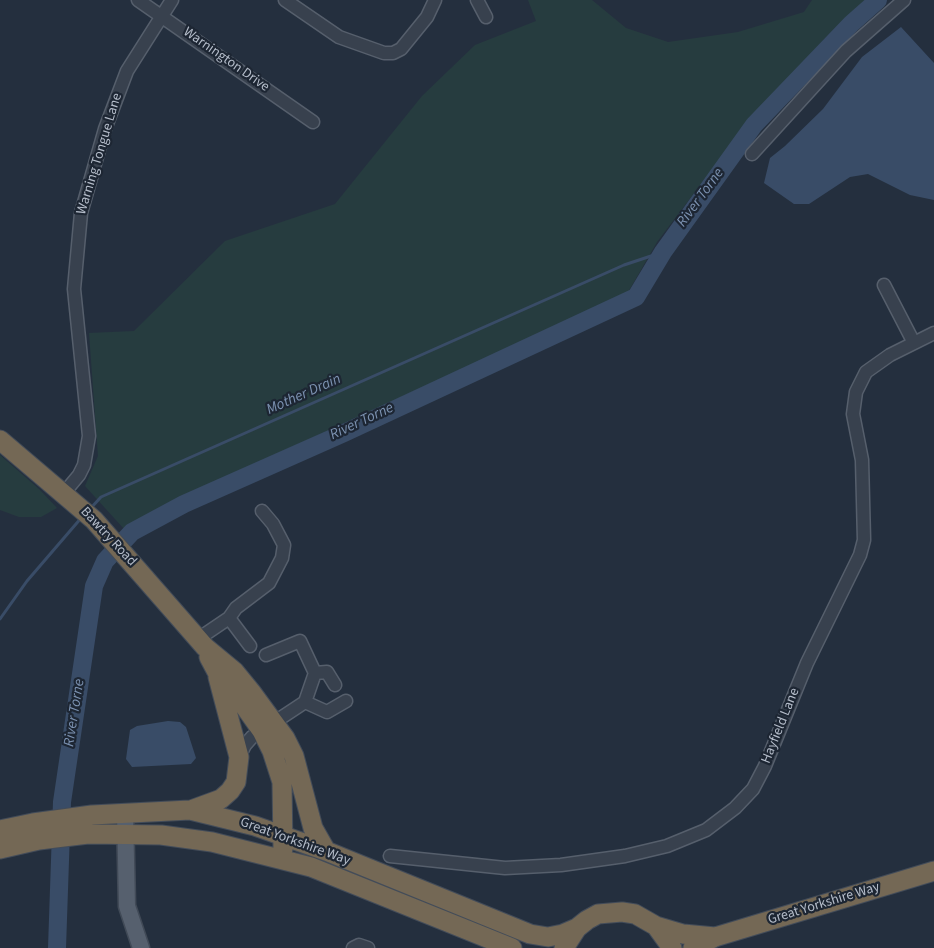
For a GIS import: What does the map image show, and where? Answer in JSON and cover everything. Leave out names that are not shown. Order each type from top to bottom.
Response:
[{"type":"highway","name":"Bawtry Road","points":[[0,440],[94,520],[201,643],[234,671],[268,727],[272,751],[282,782],[288,839],[284,859]]},
{"type":"highway","name":"Bawtry Road","points":[[201,643],[217,672],[238,698],[294,756],[300,774],[306,808],[313,828],[326,851]]},
{"type":"highway","points":[[190,810],[220,799],[230,791],[236,782],[239,757],[217,672]]},
{"type":"highway","name":"Bawtry Road","points":[[288,839],[306,808]]},
{"type":"highway","name":"Great Yorkshire Way","points":[[0,849],[36,831],[92,815],[190,810],[249,824],[326,851],[530,934],[548,937],[563,934],[577,928]]},
{"type":"highway","name":"Great Yorkshire Way","points":[[0,830],[161,835],[212,842],[311,867],[464,927],[512,948]]},
{"type":"highway","name":"Great Yorkshire Way","points":[[693,948],[715,937],[934,871]]},
{"type":"highway","points":[[564,948],[577,928],[598,914],[616,912],[635,914],[656,926],[672,948]]},
{"type":"highway","name":"Great Yorkshire Way","points":[[656,926],[684,934],[715,937]]},
{"type":"main road","points":[[125,813],[127,906],[141,948]]},
{"type":"street","name":"Warnington Drive","points":[[138,0],[313,122]]},
{"type":"street","name":"Warning Tongue Lane","points":[[64,493],[79,475],[84,465],[89,436],[74,289],[80,213],[105,129],[127,71],[172,0]]},
{"type":"street","points":[[285,0],[338,37],[384,53],[393,53],[401,49],[412,33],[428,17],[435,0]]},
{"type":"street","points":[[477,0],[486,17]]},
{"type":"street","points":[[752,154],[846,50],[904,0]]},
{"type":"street","points":[[884,285],[914,343]]},
{"type":"street","name":"Hayfield Lane","points":[[390,856],[505,868],[579,863],[625,856],[667,846],[706,830],[735,808],[753,789],[765,766],[807,663],[860,555],[864,540],[862,460],[853,414],[856,392],[866,372],[890,355],[934,333]]},
{"type":"street","points":[[201,643],[229,618],[236,608],[269,583],[282,558],[284,545],[273,524],[262,511]]},
{"type":"street","points":[[229,618],[250,646]]},
{"type":"street","points":[[239,757],[245,744],[305,702],[315,673],[300,641],[266,655]]},
{"type":"street","points":[[315,673],[327,672],[335,684]]},
{"type":"street","points":[[305,702],[327,712],[346,701]]},
{"type":"street","points":[[353,948],[359,945],[368,948]]},
{"type":"green space","points":[[528,0],[592,0],[626,28],[668,42],[738,32],[804,12],[812,0],[865,0],[828,35],[749,121],[657,242],[627,294],[163,506],[125,530],[85,486],[98,456],[89,333],[134,331],[225,241],[335,204],[422,96],[475,45],[536,21]]},
{"type":"green space","points":[[0,455],[39,489],[57,508],[41,517],[19,517],[0,510]]},
{"type":"water","points":[[901,27],[934,63],[934,200],[910,195],[868,174],[850,177],[809,204],[794,204],[764,183],[770,158],[823,109],[862,57]]},
{"type":"water","points":[[168,721],[180,722],[186,727],[196,758],[191,764],[132,767],[126,759],[130,730],[137,726]]},
{"type":"waterway","name":"River Torne","points":[[57,948],[62,802],[94,586],[105,561],[132,532],[184,504],[344,433],[636,297],[663,252],[754,125],[851,24],[878,0]]},
{"type":"waterway","name":"Mother Drain","points":[[90,509],[101,497],[624,265],[663,252]]},
{"type":"waterway","name":"Mother Drain","points":[[0,619],[27,581],[82,517]]}]
